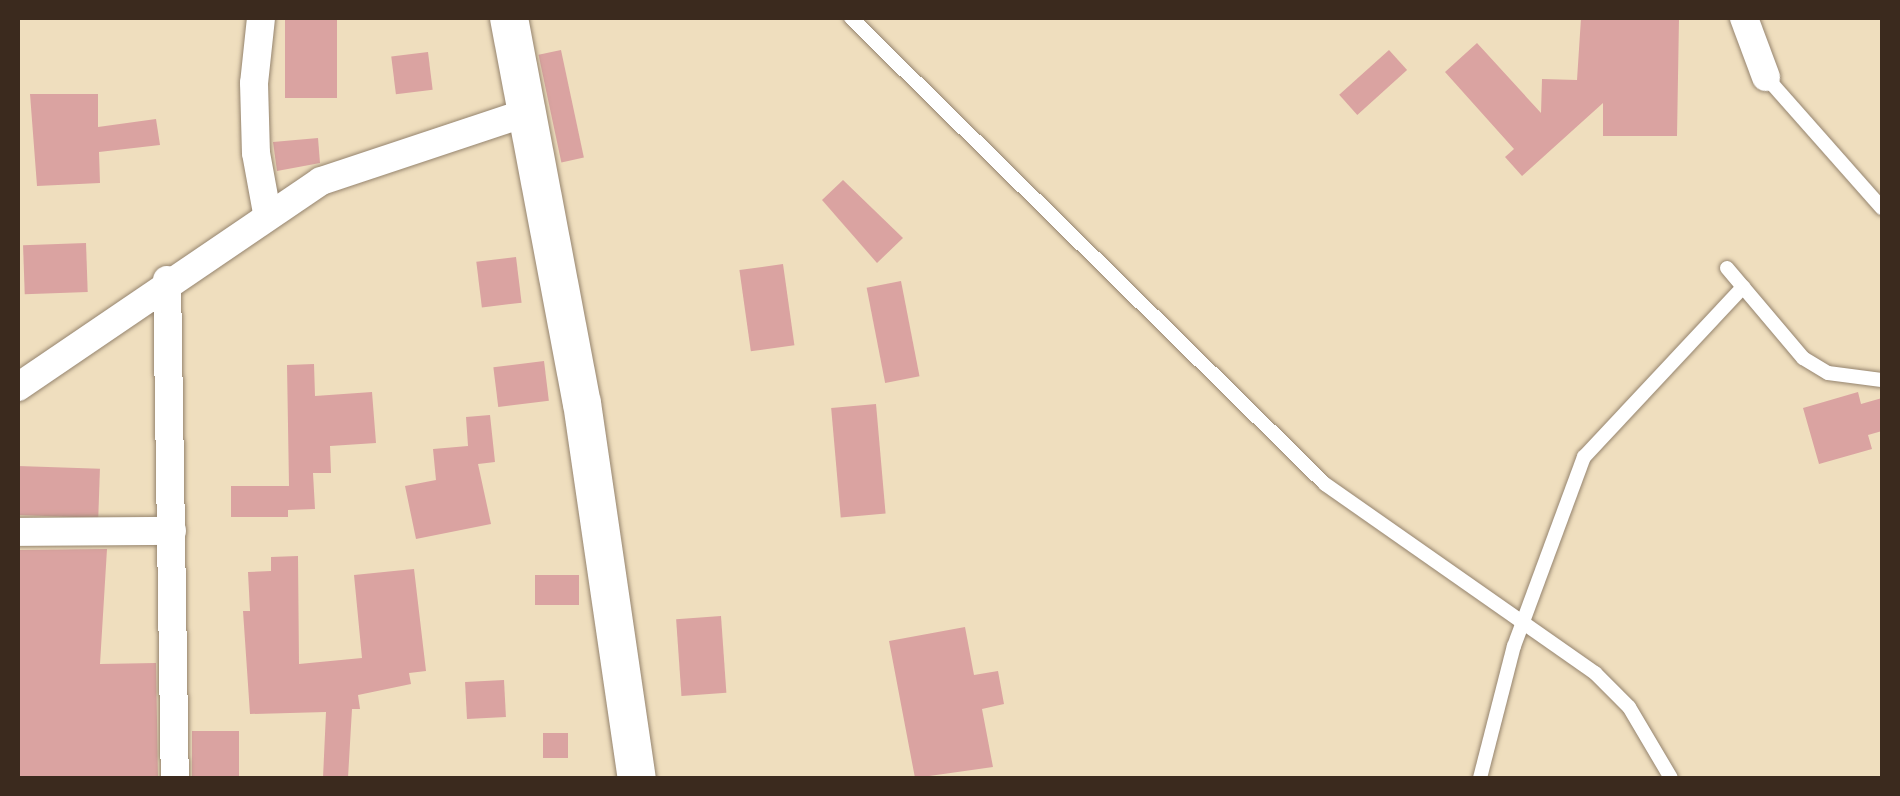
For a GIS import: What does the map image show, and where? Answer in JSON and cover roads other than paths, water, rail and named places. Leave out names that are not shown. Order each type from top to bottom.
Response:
[{"type":"street","points":[[261,18],[254,100],[268,212]]},
{"type":"street","points":[[509,18],[582,402],[638,778]]},
{"type":"street","points":[[1744,18],[1766,77]]},
{"type":"street","points":[[18,387],[268,212],[377,158],[526,112]]},
{"type":"street","points":[[167,280],[175,778]]},
{"type":"street","points":[[18,532],[172,531]]},
{"type":"lane","points":[[852,18],[1325,484],[1595,673],[1629,707],[1670,778]]},
{"type":"lane","points":[[1766,77],[1882,208]]},
{"type":"lane","points":[[1727,268],[1803,358],[1828,373],[1882,380]]},
{"type":"lane","points":[[1480,778],[1522,622],[1584,457],[1744,287]]}]
